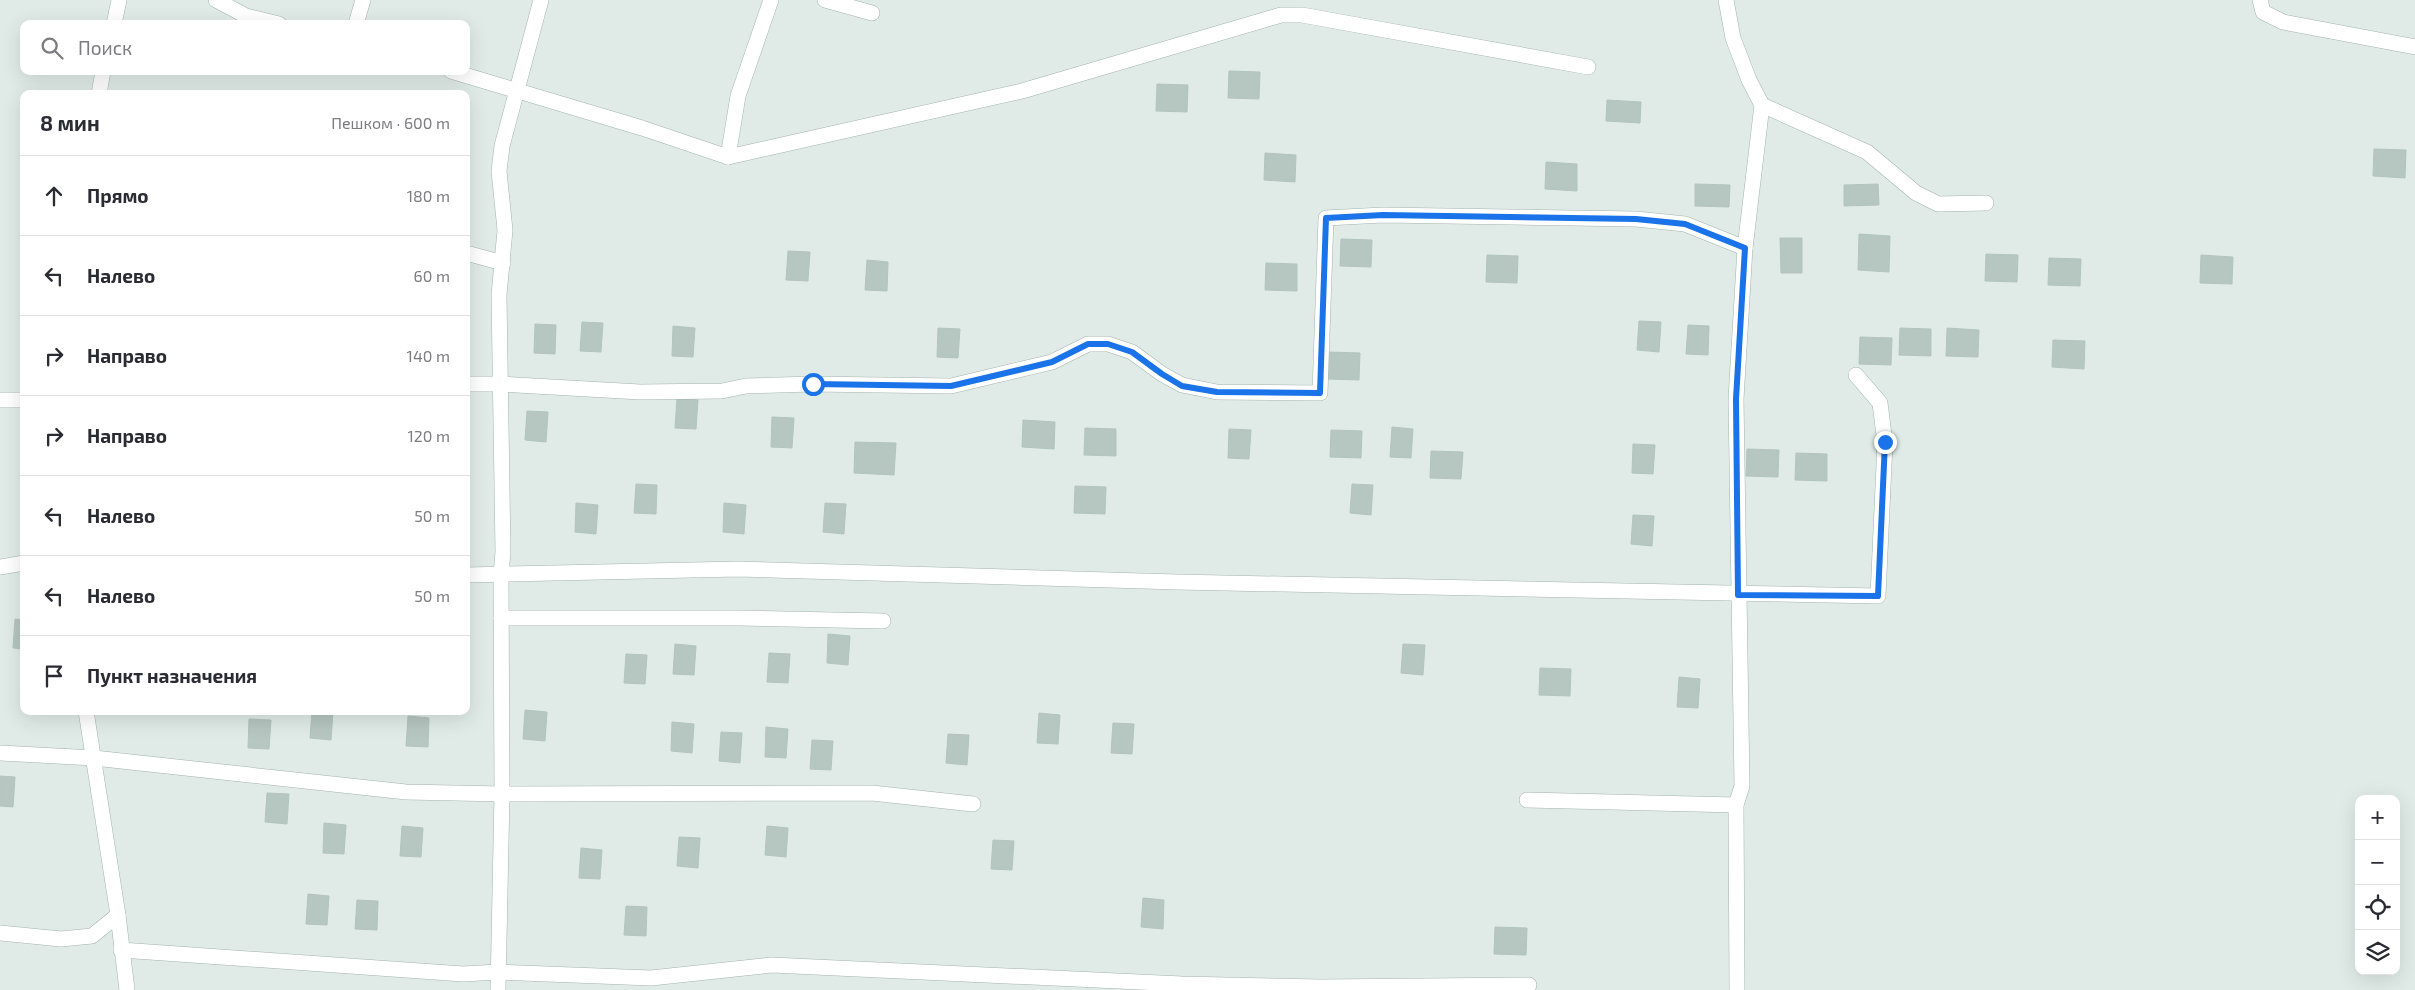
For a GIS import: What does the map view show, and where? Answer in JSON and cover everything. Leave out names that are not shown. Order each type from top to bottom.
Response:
[{"type":"street","points":[[115,20],[119,0]]},
{"type":"street","points":[[216,0],[246,16],[262,20]]},
{"type":"street","points":[[357,20],[363,0]]},
{"type":"street","points":[[498,990],[502,794],[501,575],[503,552],[499,295],[505,230],[499,171],[502,146],[541,0]]},
{"type":"street","points":[[728,157],[738,96],[770,0]]},
{"type":"street","points":[[825,0],[872,13]]},
{"type":"street","points":[[1726,0],[1733,38],[1749,80],[1762,105],[1745,248],[1736,399],[1742,786],[1736,805],[1737,990]]},
{"type":"street","points":[[2260,0],[2263,12],[2283,22],[2415,46]]},
{"type":"street","points":[[464,75],[642,128],[728,157],[1022,91],[1281,15],[1302,15],[1588,67]]},
{"type":"street","points":[[100,90],[103,75]]},
{"type":"street","points":[[1762,105],[1867,152],[1916,193],[1938,204],[1986,203]]},
{"type":"street","points":[[470,384],[640,392],[722,391],[746,386],[813,384],[951,386],[1052,362],[1088,344],[1108,344],[1132,352],[1182,386],[1217,392],[1320,393],[1326,218],[1383,215],[1636,219],[1685,224],[1745,248]]},
{"type":"street","points":[[470,254],[503,263]]},
{"type":"street","points":[[470,575],[739,569],[1158,582],[1738,595],[1878,596],[1885,442],[1880,403],[1856,375]]},
{"type":"street","points":[[0,400],[20,400]]},
{"type":"street","points":[[0,567],[20,564]]},
{"type":"street","points":[[501,618],[739,618],[883,622]]},
{"type":"street","points":[[87,715],[118,915],[126,990]]},
{"type":"street","points":[[0,753],[94,758],[406,792],[502,794],[872,792],[973,804]]},
{"type":"street","points":[[1527,800],[1736,805]]},
{"type":"street","points":[[0,933],[61,939],[92,936],[118,915]]},
{"type":"street","points":[[121,950],[463,974],[498,972],[651,978],[772,964],[1321,989],[1530,985]]},
{"type":"building","points":[[1229,71],[1260,72],[1259,99],[1228,98]]},
{"type":"building","points":[[1157,84],[1188,85],[1187,112],[1156,111]]},
{"type":"building","points":[[1607,100],[1641,102],[1640,123],[1606,121]]},
{"type":"building","points":[[2374,149],[2406,150],[2405,178],[2373,176]]},
{"type":"building","points":[[1265,153],[1296,155],[1295,182],[1264,180]]},
{"type":"building","points":[[1546,162],[1577,164],[1577,191],[1545,189]]},
{"type":"building","points":[[1695,184],[1730,185],[1729,207],[1695,206]]},
{"type":"building","points":[[1878,184],[1879,205],[1844,206],[1844,185]]},
{"type":"building","points":[[1859,234],[1890,236],[1889,272],[1858,270]]},
{"type":"building","points":[[1780,238],[1802,238],[1802,273],[1781,273]]},
{"type":"building","points":[[1341,239],[1372,240],[1371,267],[1340,266]]},
{"type":"building","points":[[788,251],[810,252],[808,281],[786,280]]},
{"type":"building","points":[[1986,254],[2018,255],[2017,282],[1985,281]]},
{"type":"building","points":[[1487,255],[1518,256],[1517,283],[1486,282]]},
{"type":"building","points":[[2201,255],[2233,257],[2232,284],[2200,283]]},
{"type":"building","points":[[2049,258],[2081,259],[2080,286],[2048,285]]},
{"type":"building","points":[[867,260],[888,262],[887,291],[865,290]]},
{"type":"building","points":[[1266,263],[1297,264],[1297,291],[1265,290]]},
{"type":"building","points":[[1639,321],[1661,322],[1659,352],[1637,350]]},
{"type":"building","points":[[582,322],[603,323],[601,352],[580,351]]},
{"type":"building","points":[[535,324],[556,325],[555,354],[534,353]]},
{"type":"building","points":[[1688,325],[1709,326],[1708,355],[1686,354]]},
{"type":"building","points":[[673,326],[695,328],[693,357],[672,356]]},
{"type":"building","points":[[938,328],[960,329],[958,358],[937,357]]},
{"type":"building","points":[[1900,328],[1931,329],[1931,356],[1899,355]]},
{"type":"building","points":[[1947,328],[1979,330],[1978,357],[1946,356]]},
{"type":"building","points":[[1860,337],[1892,338],[1891,365],[1859,364]]},
{"type":"building","points":[[2053,340],[2085,341],[2084,369],[2052,367]]},
{"type":"building","points":[[1328,352],[1360,353],[1359,380],[1328,379]]},
{"type":"building","points":[[677,398],[698,400],[696,429],[675,428]]},
{"type":"building","points":[[527,411],[548,412],[546,442],[525,440]]},
{"type":"building","points":[[772,417],[794,418],[792,448],[771,447]]},
{"type":"building","points":[[1023,420],[1055,422],[1054,449],[1022,447]]},
{"type":"building","points":[[1392,427],[1413,429],[1411,458],[1390,457]]},
{"type":"building","points":[[1085,428],[1116,429],[1116,456],[1084,455]]},
{"type":"building","points":[[1229,429],[1251,430],[1249,459],[1228,458]]},
{"type":"building","points":[[1331,430],[1362,431],[1361,458],[1330,457]]},
{"type":"building","points":[[855,442],[896,443],[894,475],[854,473]]},
{"type":"building","points":[[1633,444],[1655,445],[1653,474],[1632,473]]},
{"type":"building","points":[[1747,449],[1779,450],[1778,477],[1746,476]]},
{"type":"building","points":[[1431,451],[1463,452],[1461,479],[1430,478]]},
{"type":"building","points":[[1796,453],[1827,454],[1827,481],[1795,480]]},
{"type":"building","points":[[636,484],[657,485],[656,514],[634,513]]},
{"type":"building","points":[[1352,484],[1373,485],[1371,515],[1350,513]]},
{"type":"building","points":[[1075,486],[1106,487],[1105,514],[1074,513]]},
{"type":"building","points":[[576,503],[598,505],[596,534],[575,532]]},
{"type":"building","points":[[724,503],[746,505],[744,534],[723,532]]},
{"type":"building","points":[[825,503],[846,504],[844,534],[823,532]]},
{"type":"building","points":[[1633,515],[1654,516],[1652,546],[1631,544]]},
{"type":"building","points":[[15,619],[20,620],[20,649],[13,648]]},
{"type":"building","points":[[828,634],[850,636],[848,665],[827,663]]},
{"type":"building","points":[[675,644],[696,646],[694,675],[673,674]]},
{"type":"building","points":[[1403,644],[1425,645],[1423,675],[1401,673]]},
{"type":"building","points":[[769,653],[790,654],[788,683],[767,682]]},
{"type":"building","points":[[626,654],[647,655],[645,684],[624,683]]},
{"type":"building","points":[[1540,668],[1571,669],[1570,696],[1539,695]]},
{"type":"building","points":[[1679,677],[1700,679],[1698,708],[1677,707]]},
{"type":"building","points":[[525,710],[547,712],[545,741],[523,739]]},
{"type":"building","points":[[1039,713],[1060,715],[1058,744],[1037,743]]},
{"type":"building","points":[[312,715],[333,715],[331,740],[310,738]]},
{"type":"building","points":[[408,716],[429,718],[428,747],[406,746]]},
{"type":"building","points":[[249,719],[271,720],[269,749],[248,748]]},
{"type":"building","points":[[672,722],[694,724],[692,753],[671,751]]},
{"type":"building","points":[[1113,723],[1134,724],[1132,754],[1111,753]]},
{"type":"building","points":[[766,727],[788,729],[786,758],[765,757]]},
{"type":"building","points":[[721,732],[742,733],[740,763],[719,761]]},
{"type":"building","points":[[948,734],[969,735],[967,765],[946,763]]},
{"type":"building","points":[[812,740],[833,741],[831,770],[810,769]]},
{"type":"building","points":[[0,776],[15,777],[13,807],[0,806]]},
{"type":"building","points":[[267,793],[289,794],[287,824],[265,822]]},
{"type":"building","points":[[324,823],[346,825],[344,854],[323,853]]},
{"type":"building","points":[[402,826],[423,828],[421,857],[400,856]]},
{"type":"building","points":[[767,826],[788,828],[786,857],[765,855]]},
{"type":"building","points":[[679,837],[700,838],[698,868],[677,866]]},
{"type":"building","points":[[993,840],[1014,841],[1012,870],[991,869]]},
{"type":"building","points":[[581,848],[602,850],[600,879],[579,878]]},
{"type":"building","points":[[308,894],[329,896],[327,925],[306,924]]},
{"type":"building","points":[[1143,898],[1164,900],[1163,929],[1141,927]]},
{"type":"building","points":[[357,900],[378,901],[377,930],[355,929]]},
{"type":"building","points":[[626,906],[647,907],[646,936],[624,935]]},
{"type":"building","points":[[1495,927],[1527,928],[1526,955],[1494,954]]},
{"type":"route","points":[[813,384],[951,386],[1052,362],[1088,344],[1108,344],[1132,352],[1182,386],[1217,392],[1320,393],[1326,218],[1383,215],[1636,219],[1685,224],[1745,248],[1736,399],[1738,595],[1878,596],[1885,442]]}]
